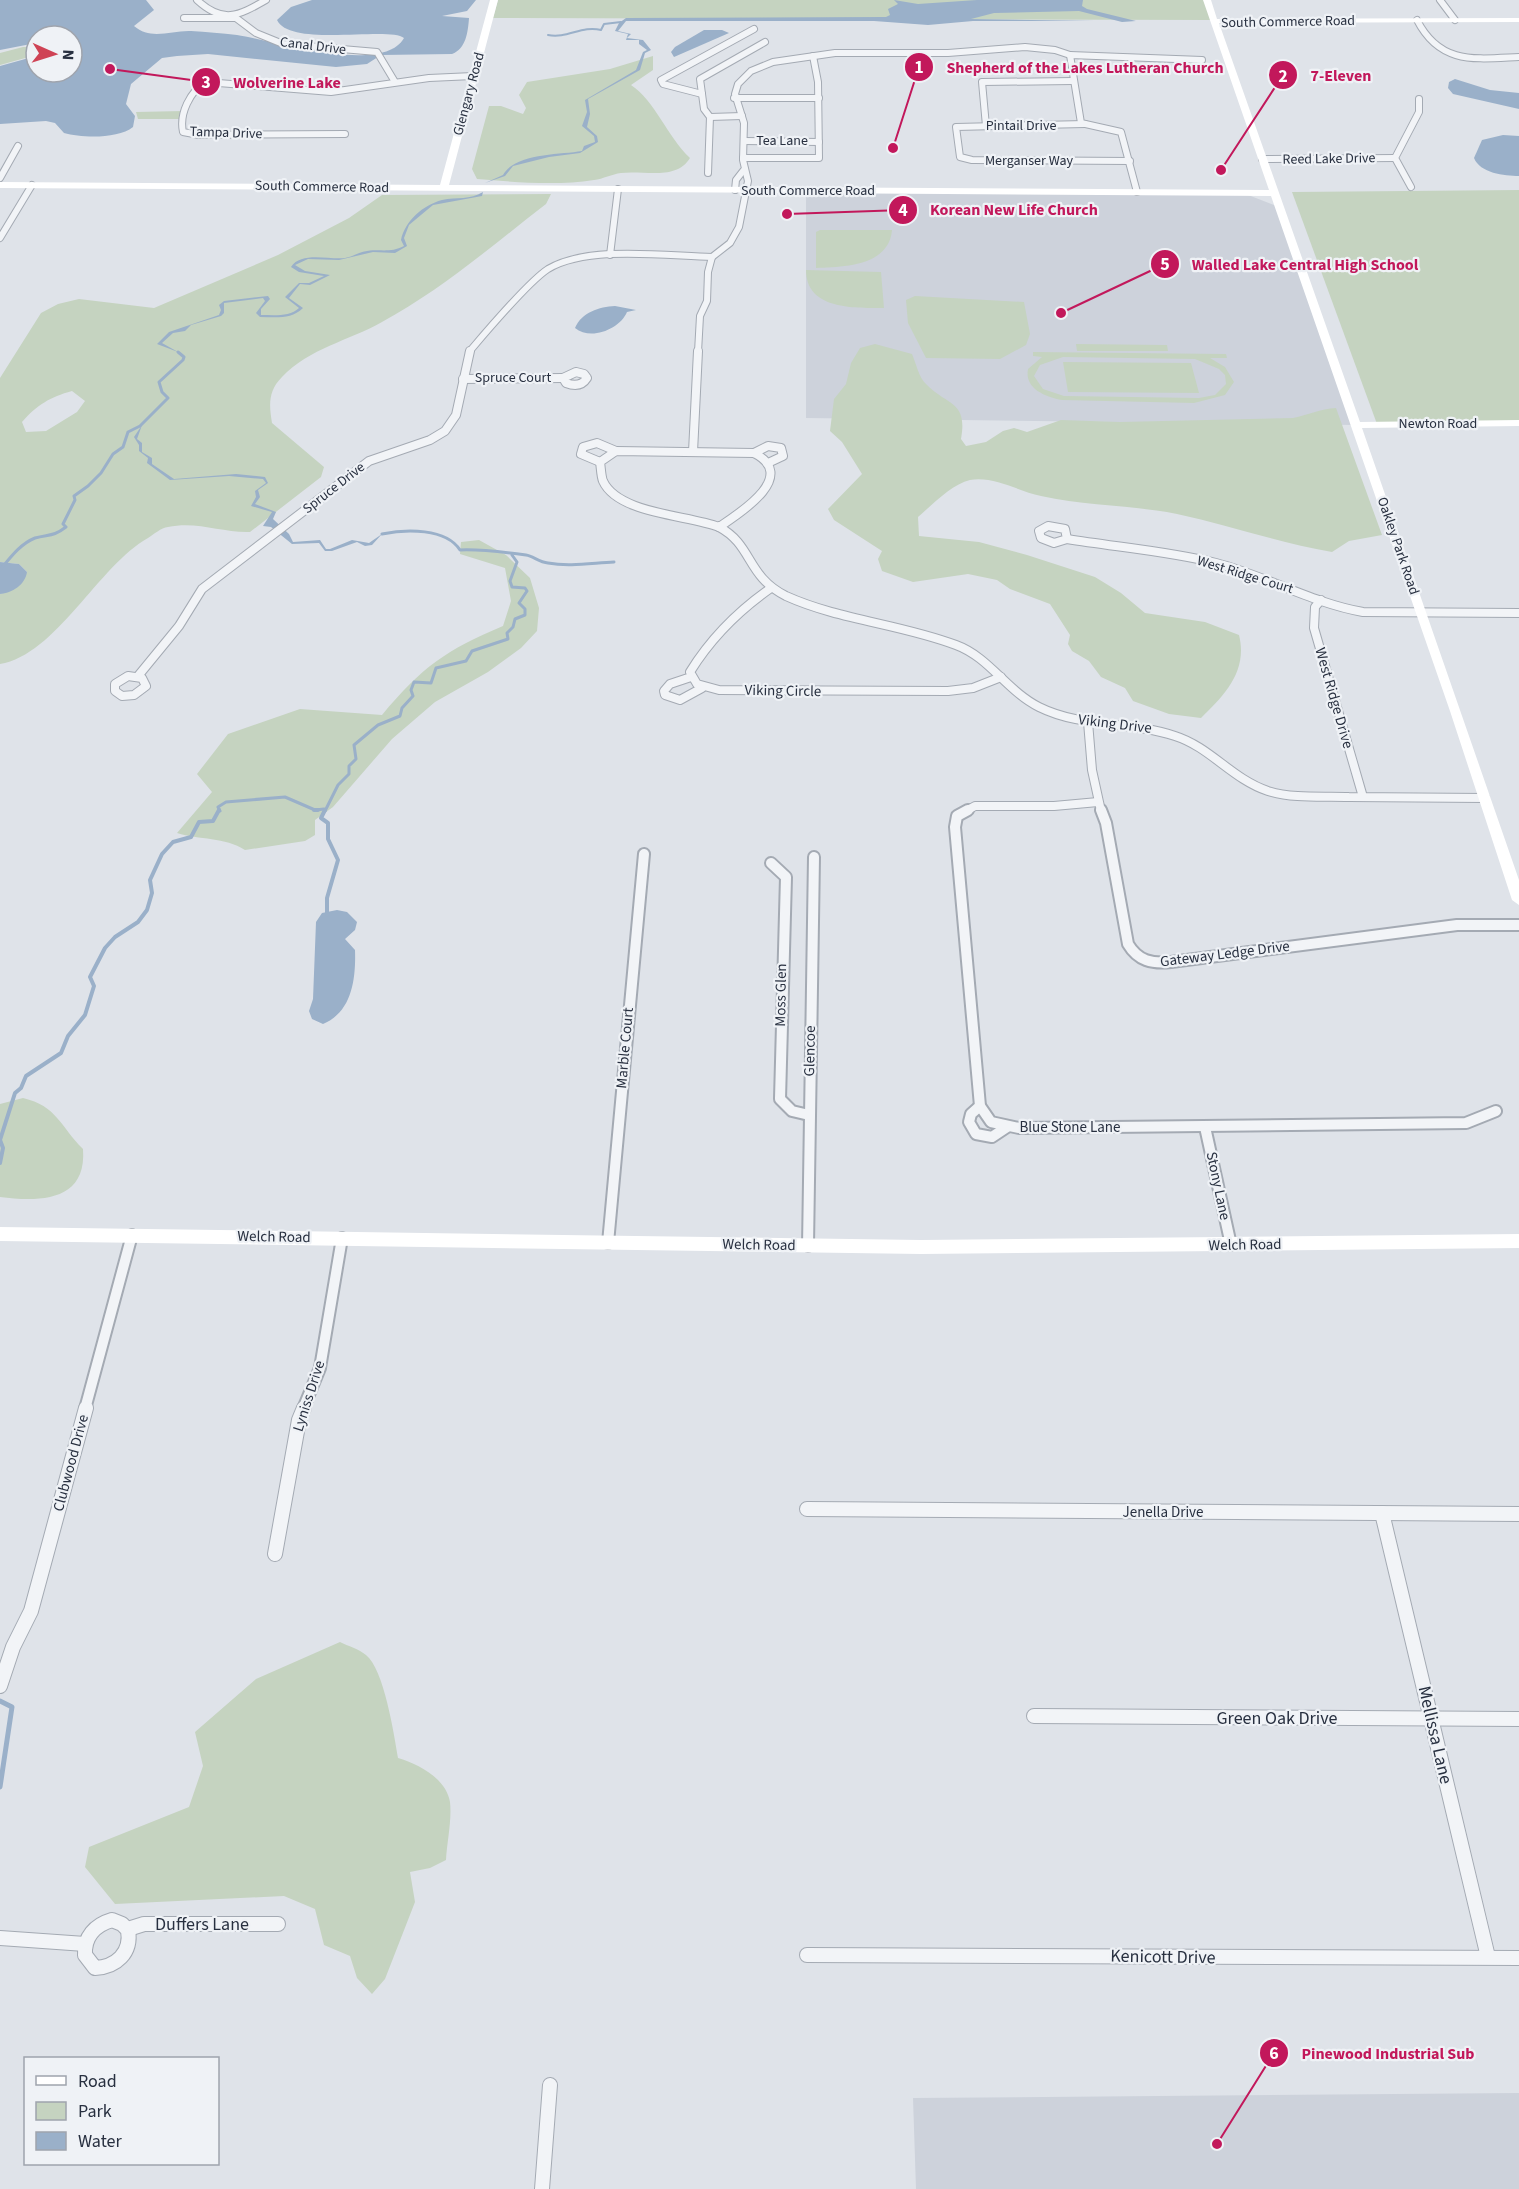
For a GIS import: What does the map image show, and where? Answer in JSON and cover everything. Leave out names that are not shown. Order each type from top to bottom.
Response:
[{"type":"street","points":[[197,0],[214,14],[226,16],[246,14],[266,0]]},
{"type":"street","name":"Glengary Road","points":[[443,189],[495,0]]},
{"type":"street","points":[[1207,0],[1215,21]]},
{"type":"street","points":[[1440,0],[1455,20]]},
{"type":"street","name":"Canal Drive","points":[[184,18],[226,16],[241,20],[256,33],[283,44],[379,54],[395,82]]},
{"type":"street","points":[[1417,20],[1430,44],[1449,54],[1479,58],[1519,57]]},
{"type":"street","name":"South Commerce Road","points":[[0,185],[1274,194],[1215,21],[1519,20]]},
{"type":"street","points":[[702,94],[663,84],[662,77],[754,29]]},
{"type":"street","points":[[708,173],[710,117],[704,109],[702,77],[765,42]]},
{"type":"street","points":[[693,452],[700,316],[707,301],[708,272],[712,257],[730,243],[744,211],[747,190],[748,181],[743,171],[742,116],[735,98],[738,83],[757,68],[789,58],[860,51],[952,53],[1004,48],[1052,49],[1069,56],[1202,60]]},
{"type":"street","points":[[743,158],[819,158],[819,98],[813,56]]},
{"type":"street","points":[[1069,56],[1081,123],[1085,124]]},
{"type":"street","name":"Tampa Drive","points":[[345,134],[199,135],[183,132],[181,126],[192,92],[206,82],[233,82],[308,92],[352,90],[395,82],[473,76]]},
{"type":"street","points":[[986,126],[982,82],[1073,81]]},
{"type":"street","points":[[735,98],[819,98]]},
{"type":"street","points":[[1411,188],[1395,158],[1419,112],[1419,99]]},
{"type":"street","points":[[710,117],[742,116]]},
{"type":"street","name":"Pintail Drive","points":[[956,127],[1085,124],[1121,132],[1130,161]]},
{"type":"street","name":"Merganser Way","points":[[956,127],[958,152],[964,160],[1130,161]]},
{"type":"street","name":"Tea Lane","points":[[744,141],[819,141]]},
{"type":"street","points":[[0,178],[18,146]]},
{"type":"street","name":"Reed Lake Drive","points":[[1262,159],[1395,158]]},
{"type":"street","points":[[1130,161],[1137,192]]},
{"type":"street","points":[[735,190],[736,180],[743,171]]},
{"type":"street","points":[[0,238],[32,185]]},
{"type":"street","points":[[610,255],[618,189]]},
{"type":"street","name":"Oakley Park Road","points":[[1274,194],[1357,425],[1519,900]]},
{"type":"street","name":"Spruce Drive","points":[[138,676],[179,626],[202,589],[372,459],[424,442],[443,433],[456,415],[467,357],[476,342],[538,278],[565,262],[610,255],[712,257]]},
{"type":"street","name":"Spruce Court","points":[[463,379],[563,378]]},
{"type":"street","name":"Newton Road","points":[[1357,425],[1519,423]]},
{"type":"street","points":[[600,462],[580,454],[583,447],[594,443],[616,451],[754,453],[768,446],[781,448],[783,456],[768,463]]},
{"type":"street","points":[[600,462],[616,451]]},
{"type":"street","points":[[754,453],[768,463]]},
{"type":"street","points":[[600,462],[607,485],[626,501],[651,511],[719,526],[759,498],[769,479],[768,463]]},
{"type":"street","name":"Viking Drive","points":[[719,526],[744,546],[754,570],[771,588],[794,600],[957,645],[980,657],[1037,706],[1064,717],[1088,722],[1137,726],[1177,736],[1200,748],[1238,778],[1269,790],[1302,796],[1485,798]]},
{"type":"street","name":"West Ridge Court","points":[[1067,539],[1215,563],[1267,579],[1321,600],[1363,612],[1519,613]]},
{"type":"street","points":[[691,677],[669,685],[664,691],[665,695],[672,699],[683,700],[702,688],[691,677],[690,672],[696,662],[742,609],[771,588]]},
{"type":"street","name":"West Ridge Drive","points":[[1321,600],[1315,607],[1314,628],[1364,798]]},
{"type":"street","name":"Viking Circle","points":[[702,688],[785,691],[948,691],[973,688],[1001,677]]},
{"type":"street","name":"Gateway Ledge Drive","points":[[1088,722],[1098,802],[1106,823],[1128,944],[1131,951],[1148,963],[1178,962],[1457,925],[1519,925]]},
{"type":"street","points":[[1007,1127],[992,1137],[976,1134],[969,1122],[971,1114],[980,1106],[955,827],[957,816],[975,806],[1054,806],[1098,802]]},
{"type":"street","name":"Marble Court","points":[[608,1243],[644,854]]},
{"type":"street","name":"Glencoe","points":[[808,1246],[814,857]]},
{"type":"street","name":"Moss Glen","points":[[771,863],[786,877],[780,1099],[784,1107],[809,1114]]},
{"type":"street","name":"Blue Stone Lane","points":[[980,1106],[991,1122],[1007,1127],[1466,1123],[1496,1111]]},
{"type":"street","name":"Stony Lane","points":[[1205,1126],[1231,1245]]},
{"type":"street","name":"Welch Road","points":[[0,1234],[808,1246],[1231,1245],[1519,1241]]},
{"type":"street","name":"Clubwood Drive","points":[[0,1686],[13,1647],[32,1611],[132,1235]]},
{"type":"street","name":"Lyniss Drive","points":[[274,1554],[299,1420],[320,1368],[342,1238]]},
{"type":"street","name":"Jenella Drive","points":[[807,1509],[1519,1514]]},
{"type":"street","name":"Mellissa Lane","points":[[1382,1513],[1488,1957]]},
{"type":"street","name":"Green Oak Drive","points":[[1034,1716],[1519,1719]]},
{"type":"street","name":"Duffers Lane","points":[[85,1944],[92,1930],[105,1921],[118,1921],[128,1929],[144,1924],[278,1924]]},
{"type":"street","points":[[0,1938],[72,1945],[85,1944],[84,1952],[90,1964],[102,1969],[110,1967],[123,1958],[130,1936],[128,1929]]},
{"type":"street","name":"Kenicott Drive","points":[[807,1955],[1519,1958]]},
{"type":"street","points":[[542,2189],[550,2085]]},
{"type":"shaded area","points":[[806,189],[1243,193],[1279,207],[1355,425],[806,418]]},
{"type":"shaded area","points":[[1519,2093],[1519,2189],[916,2189],[913,2098]]},
{"type":"green space","points":[[498,0],[1205,0],[1212,20],[493,18]]},
{"type":"green space","points":[[24,47],[24,58],[0,65],[0,53]]},
{"type":"green space","points":[[653,56],[653,70],[631,85],[647,100],[674,140],[690,158],[677,170],[659,173],[621,173],[565,183],[477,179],[472,169],[489,106],[501,106],[523,114],[526,108],[519,95],[527,82],[610,69]]},
{"type":"green space","points":[[183,111],[181,119],[138,119],[136,112]]},
{"type":"green space","points":[[1519,190],[1519,422],[1377,424],[1292,192]]},
{"type":"green space","points":[[551,194],[546,204],[425,296],[369,329],[317,352],[293,367],[277,382],[271,398],[272,423],[324,467],[321,477],[250,532],[190,525],[160,530],[130,551],[112,568],[59,627],[40,644],[20,657],[0,664],[0,594],[10,591],[27,572],[19,564],[0,562],[0,378],[41,313],[58,304],[79,299],[154,308],[278,255],[349,218],[382,195]],"holes":[[[72,391],[85,401],[77,412],[46,431],[26,432],[22,422],[50,399]]]},
{"type":"green space","points":[[820,230],[892,230],[889,242],[874,258],[852,265],[816,268],[816,232]]},
{"type":"green space","points":[[806,270],[881,272],[884,308],[847,307],[823,300],[814,293],[808,283]]},
{"type":"green space","points":[[915,296],[1024,302],[1030,334],[1026,345],[1000,359],[926,358],[908,323],[906,300]]},
{"type":"green space","points":[[875,344],[912,354],[924,381],[959,410],[962,426],[961,439],[966,446],[986,442],[1003,431],[1014,428],[1027,432],[1061,420],[1120,422],[1293,418],[1336,408],[1382,535],[1349,541],[1332,552],[1177,514],[1058,499],[979,479],[956,486],[918,517],[919,536],[979,542],[1027,555],[1095,577],[1121,593],[1145,613],[1205,622],[1239,635],[1241,648],[1237,671],[1226,691],[1201,718],[1169,714],[1133,701],[1125,688],[1101,677],[1089,661],[1072,651],[1068,644],[1070,635],[1050,604],[1010,589],[997,580],[968,574],[913,582],[882,571],[878,559],[882,551],[834,520],[828,509],[862,474],[842,442],[830,431],[834,399],[846,384],[851,363],[860,348]]},
{"type":"green space","points":[[1076,344],[1167,345],[1168,351],[1077,351]]},
{"type":"green space","points":[[1033,352],[1226,354],[1227,358],[1210,358],[1225,367],[1234,382],[1225,395],[1194,403],[1062,400],[1043,394],[1029,382],[1028,369],[1042,357],[1033,356]],"holes":[[[1063,357],[1195,359],[1219,369],[1225,375],[1226,384],[1215,395],[1199,398],[1064,396],[1043,389],[1034,376],[1040,365]]]},
{"type":"green space","points":[[1063,362],[1191,363],[1199,393],[1068,392]]},
{"type":"green space","points":[[479,540],[506,555],[530,578],[539,608],[537,631],[521,648],[488,672],[435,702],[392,739],[333,807],[315,820],[315,835],[305,841],[245,850],[229,843],[177,833],[212,792],[197,774],[228,734],[300,709],[382,715],[410,684],[436,662],[466,643],[503,626],[511,601],[505,568],[460,554],[461,542]]},
{"type":"green space","points":[[23,1098],[51,1112],[83,1149],[82,1166],[77,1180],[69,1189],[58,1195],[30,1199],[0,1197],[0,1104]]},
{"type":"green space","points":[[340,1642],[366,1655],[378,1674],[387,1703],[398,1758],[430,1773],[443,1786],[450,1802],[446,1860],[430,1868],[410,1872],[415,1902],[385,1979],[372,1994],[357,1978],[350,1956],[324,1945],[315,1909],[284,1896],[115,1904],[85,1867],[89,1847],[189,1807],[203,1766],[195,1732],[256,1679]]},
{"type":"water","points":[[0,0],[146,0],[154,10],[134,26],[147,33],[191,31],[231,34],[325,53],[351,55],[374,54],[392,49],[404,38],[380,34],[300,33],[286,28],[277,20],[291,7],[312,0],[476,0],[467,11],[442,16],[469,18],[463,44],[457,52],[452,54],[381,55],[367,64],[336,67],[208,54],[162,58],[131,84],[126,104],[135,116],[133,127],[118,134],[109,135],[80,136],[64,133],[55,123],[46,121],[0,124],[0,66],[24,59],[24,84],[84,84],[84,24],[24,24],[24,45],[0,50]]},
{"type":"water","points":[[894,0],[918,4],[977,0],[1083,0],[1082,6],[1087,9],[1136,21],[1122,22],[1079,11],[994,13],[971,19],[1094,21],[973,21],[928,25],[874,21],[626,21],[618,31],[631,34],[627,38],[643,40],[651,50],[645,53],[640,70],[588,99],[590,114],[587,127],[597,136],[598,142],[580,153],[549,157],[513,166],[505,176],[485,183],[503,175],[509,168],[517,163],[527,159],[582,151],[584,146],[595,142],[594,136],[582,126],[587,112],[585,100],[636,70],[643,52],[647,50],[639,44],[639,40],[626,40],[628,34],[615,31],[619,23],[626,18],[886,17],[890,15],[888,9],[898,4]]},
{"type":"water","points":[[704,30],[722,30],[729,33],[674,57],[671,52],[675,47]]},
{"type":"water","points":[[1455,79],[1490,90],[1519,93],[1519,109],[1453,94],[1448,88],[1449,82]]},
{"type":"water","points":[[1503,135],[1519,136],[1519,176],[1487,170],[1481,167],[1474,158],[1482,140]]},
{"type":"water","points":[[483,192],[482,196],[433,205],[409,225],[404,238],[407,246],[395,253],[373,252],[339,260],[308,259],[295,265],[305,271],[330,275],[310,285],[300,284],[289,298],[303,308],[298,312],[283,317],[260,317],[256,313],[265,301],[263,298],[224,303],[224,313],[221,316],[191,325],[185,331],[173,333],[162,343],[178,352],[157,344],[169,332],[219,315],[221,310],[219,305],[224,301],[268,296],[270,299],[261,309],[261,315],[291,313],[299,308],[285,297],[299,283],[309,283],[324,276],[299,272],[291,267],[296,262],[301,259],[316,257],[345,258],[361,252],[399,248],[404,246],[401,240],[406,226],[428,206],[442,200],[468,197]]},
{"type":"water","points":[[615,306],[636,310],[627,312],[618,324],[604,331],[589,333],[575,328],[582,318],[592,311]]},
{"type":"water","points":[[142,425],[137,439],[142,443],[142,452],[152,458],[152,464],[174,479],[236,474],[265,477],[268,483],[258,490],[260,497],[255,504],[276,512],[273,519],[289,534],[293,542],[320,540],[326,549],[330,549],[352,540],[369,543],[382,534],[372,545],[365,546],[357,542],[332,551],[325,551],[319,543],[292,544],[271,527],[263,526],[272,512],[251,506],[256,497],[255,491],[266,483],[263,479],[229,476],[170,480],[147,463],[148,458],[139,451],[139,445],[134,437]]},
{"type":"water","points":[[0,562],[19,564],[27,572],[24,581],[17,588],[0,594]]},
{"type":"water","points":[[337,910],[347,912],[357,922],[355,930],[345,939],[355,950],[353,983],[346,1003],[333,1019],[323,1024],[312,1019],[309,1011],[313,999],[316,922],[322,913]]},
{"type":"waterway","points":[[548,35],[562,35],[587,29],[601,30],[604,24],[621,22]]},
{"type":"waterway","points":[[0,570],[25,544],[35,538],[54,534],[66,527],[63,524],[75,500],[74,496],[88,486],[101,473],[113,454],[123,447],[128,432],[140,426],[168,398],[162,392],[159,382],[183,360],[184,357],[178,352]]},
{"type":"waterway","points":[[382,534],[402,531],[425,532],[445,538],[460,550],[485,550],[526,555],[556,564],[614,562]]},
{"type":"waterway","points":[[325,811],[338,785],[349,774],[349,766],[356,759],[354,745],[378,725],[400,716],[402,708],[413,696],[411,690],[414,682],[431,683],[436,668],[466,661],[472,651],[508,639],[507,633],[513,627],[515,619],[525,615],[525,609],[519,603],[527,591],[525,588],[512,587],[510,581],[517,562],[512,555]]},
{"type":"waterway","points":[[220,811],[218,807],[226,802],[285,797],[315,810]]},
{"type":"waterway","points":[[315,810],[324,809]]},
{"type":"waterway","points":[[0,1163],[3,1148],[0,1140],[15,1093],[21,1088],[26,1076],[61,1053],[68,1036],[85,1015],[94,986],[90,977],[105,948],[115,937],[138,922],[147,910],[152,893],[150,880],[162,854],[173,842],[191,837],[199,822],[213,821],[219,810]]},
{"type":"waterway","points":[[325,810],[321,818],[328,823],[328,839],[338,860],[327,898],[327,915]]},
{"type":"waterway","points":[[0,1701],[12,1707],[0,1787]]},
{"type":"place","name":"Wolverine Lake","points":[[110,69]]},
{"type":"place","name":"Shepherd of the Lakes Lutheran Church","points":[[893,148]]},
{"type":"place","name":"7-Eleven","points":[[1221,170]]},
{"type":"place","name":"Korean New Life Church","points":[[787,214]]},
{"type":"place","name":"Walled Lake Central High School","points":[[1061,313]]},
{"type":"place","name":"Pinewood Industrial Sub","points":[[1217,2144]]}]
